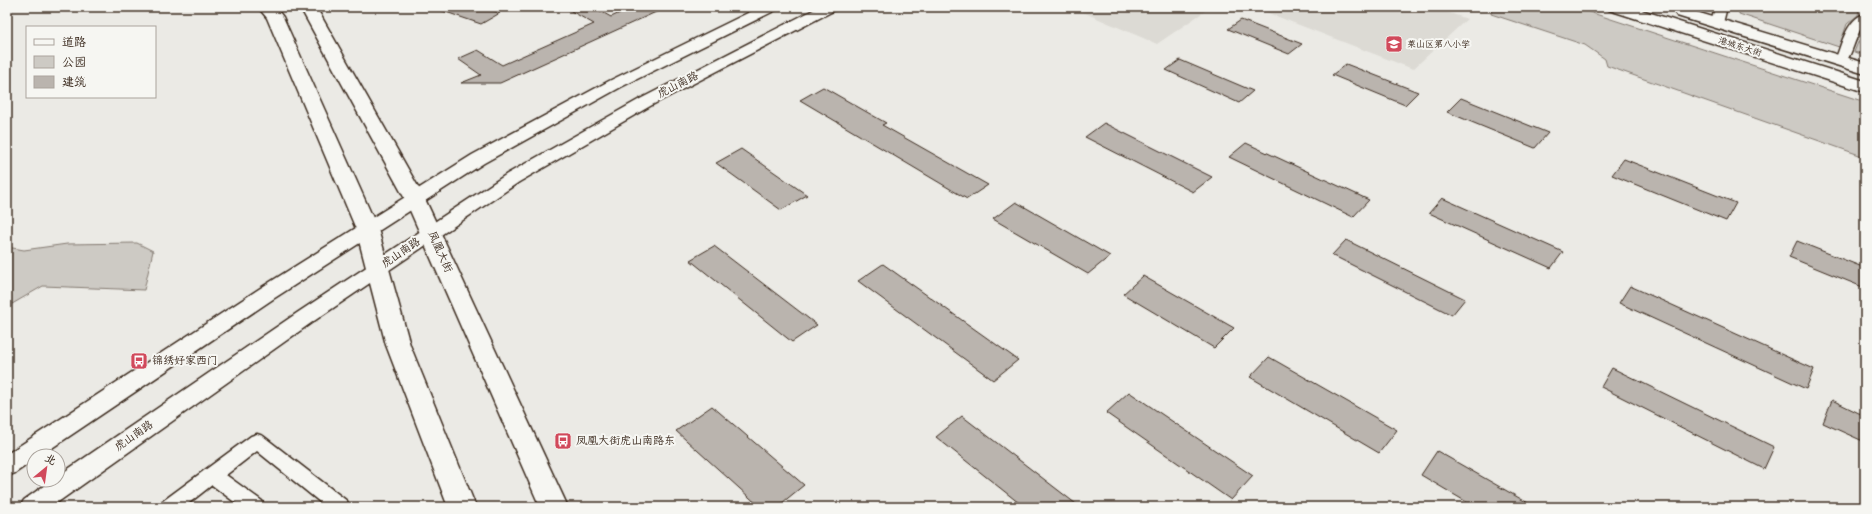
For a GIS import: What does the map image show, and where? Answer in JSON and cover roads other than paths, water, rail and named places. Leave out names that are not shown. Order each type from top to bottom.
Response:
[{"type":"main road","points":[[266,7],[275,17],[367,230],[398,345],[462,507]]},
{"type":"main road","name":"凤凰大街","points":[[308,7],[415,199],[554,507]]},
{"type":"main road","name":"港城东大街","points":[[1615,7],[1865,87]]},
{"type":"main road","name":"港城东大街","points":[[1662,7],[1865,69]]},
{"type":"street","points":[[7,466],[266,294],[478,159],[615,84],[771,7]]},
{"type":"street","name":"虎山南路","points":[[32,507],[304,318],[513,178],[646,102],[830,7]]},
{"type":"street","points":[[1717,23],[1721,7]]},
{"type":"street","points":[[1841,61],[1856,26],[1865,17]]},
{"type":"street","points":[[170,507],[257,441],[340,507]]},
{"type":"street","points":[[212,475],[255,507]]},
{"type":"place","name":"莱山区第八小学","points":[[1394,44]]},
{"type":"place","name":"锦绣好家西门","points":[[139,361]]},
{"type":"place","name":"凤凰大街虎山南路东","points":[[563,441]]}]
